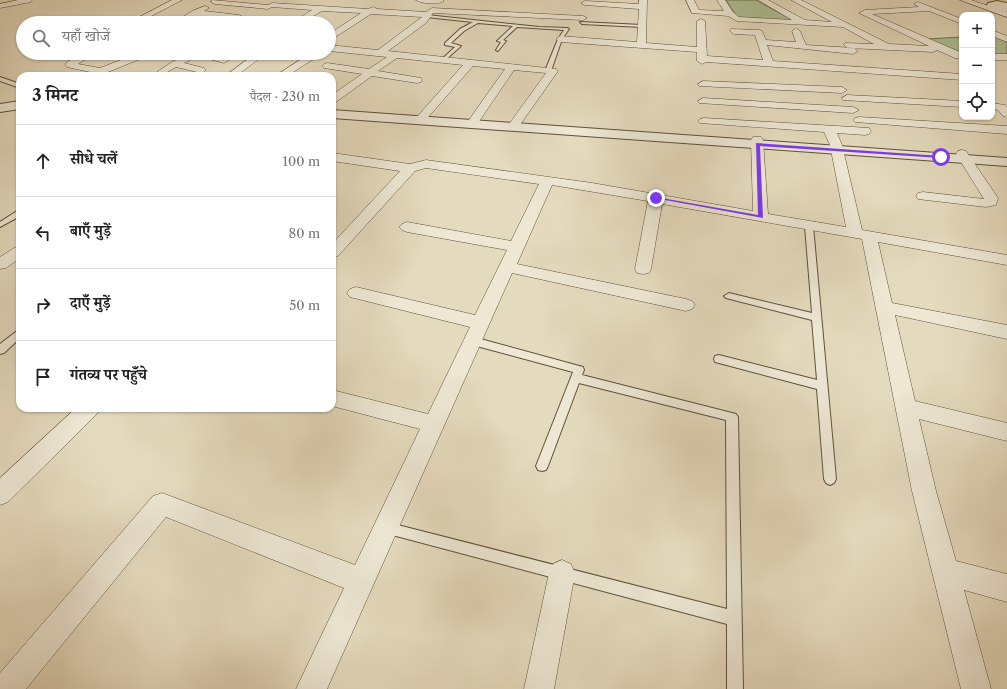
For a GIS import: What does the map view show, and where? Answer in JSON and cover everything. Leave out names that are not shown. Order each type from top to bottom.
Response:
[{"type":"street","points":[[0,6],[28,0]]},
{"type":"street","points":[[146,16],[178,0]]},
{"type":"street","points":[[252,15],[281,0]]},
{"type":"street","points":[[420,0],[441,1]]},
{"type":"street","points":[[690,0],[695,11],[730,14]]},
{"type":"street","points":[[722,0],[730,14],[737,19],[845,25]]},
{"type":"street","points":[[762,0],[806,24]]},
{"type":"street","points":[[795,0],[806,0]]},
{"type":"street","points":[[795,0],[886,46]]},
{"type":"street","points":[[908,0],[959,21]]},
{"type":"street","points":[[964,0],[1003,6]]},
{"type":"street","points":[[978,0],[1003,6]]},
{"type":"street","points":[[191,16],[217,1],[270,6],[429,14],[527,16],[641,45],[768,64],[959,77]]},
{"type":"street","points":[[380,53],[429,14],[441,1]]},
{"type":"street","points":[[581,29],[585,2],[643,3],[641,45]]},
{"type":"street","points":[[336,33],[379,4]]},
{"type":"street","points":[[485,14],[491,5]]},
{"type":"street","points":[[527,16],[532,5]]},
{"type":"street","points":[[307,16],[321,8]]},
{"type":"street","points":[[929,9],[859,13],[959,56]]},
{"type":"street","points":[[195,14],[221,16]]},
{"type":"street","points":[[824,15],[840,14]]},
{"type":"street","points":[[701,21],[705,138]]},
{"type":"street","points":[[560,39],[581,29]]},
{"type":"street","points":[[729,30],[759,33],[768,64]]},
{"type":"street","points":[[796,31],[802,45]]},
{"type":"street","points":[[995,34],[1007,39]]},
{"type":"street","points":[[867,71],[845,39],[868,37]]},
{"type":"street","points":[[762,42],[802,45],[805,48],[886,46],[942,49]]},
{"type":"street","points":[[336,49],[553,71],[514,125]]},
{"type":"street","points":[[336,97],[394,55]]},
{"type":"street","points":[[995,57],[1007,57]]},
{"type":"street","points":[[77,60],[70,65],[100,71],[129,60]]},
{"type":"street","points":[[162,72],[183,60]]},
{"type":"street","points":[[236,72],[252,60]]},
{"type":"street","points":[[287,72],[306,60]]},
{"type":"street","points":[[420,119],[470,63]]},
{"type":"street","points":[[175,64],[201,70]]},
{"type":"street","points":[[920,65],[936,84]]},
{"type":"street","points":[[327,66],[417,80]]},
{"type":"street","points":[[473,122],[511,67]]},
{"type":"street","points":[[704,121],[865,131],[831,69]]},
{"type":"street","points":[[703,84],[959,104]]},
{"type":"street","points":[[336,87],[348,88]]},
{"type":"street","points":[[703,101],[1007,130]]},
{"type":"street","points":[[995,106],[1001,107],[1007,114]]},
{"type":"street","points":[[0,109],[16,107]]},
{"type":"street","points":[[336,114],[473,122],[836,148],[964,156],[1007,157]]},
{"type":"street","points":[[829,129],[884,307],[924,492],[976,689]]},
{"type":"street","points":[[757,142],[761,217]]},
{"type":"street","points":[[964,156],[1007,162]]},
{"type":"street","points":[[923,196],[986,203],[991,202],[991,198],[964,156]]},
{"type":"street","points":[[338,158],[410,168],[426,164],[547,181],[656,198],[1007,260]]},
{"type":"street","points":[[336,249],[410,168]]},
{"type":"street","points":[[311,689],[547,181]]},
{"type":"street","points":[[643,269],[656,198]]},
{"type":"street","points":[[407,227],[517,246]]},
{"type":"street","points":[[0,264],[16,254]]},
{"type":"street","points":[[507,267],[686,305]]},
{"type":"street","points":[[356,293],[477,332]]},
{"type":"street","points":[[884,307],[1007,332]]},
{"type":"street","points":[[336,399],[434,424]]},
{"type":"street","points":[[906,407],[1007,432]]},
{"type":"street","points":[[0,494],[86,412]]},
{"type":"street","points":[[6,689],[162,504],[362,581]]},
{"type":"street","points":[[945,572],[1007,588]]},
{"type":"street","points":[[539,689],[562,573]]},
{"type":"lane","points":[[429,14],[516,26],[567,29],[560,39],[548,70]]},
{"type":"lane","points":[[444,60],[459,46],[447,44],[462,30],[478,21]]},
{"type":"lane","points":[[498,50],[504,41],[499,41],[516,26]]},
{"type":"lane","points":[[581,29],[642,26]]},
{"type":"lane","points":[[0,79],[9,80],[16,84]]},
{"type":"lane","points":[[0,225],[16,215]]},
{"type":"lane","points":[[809,226],[830,479]]},
{"type":"lane","points":[[729,296],[817,318]]},
{"type":"lane","points":[[477,332],[579,370],[542,466]]},
{"type":"lane","points":[[0,350],[16,336]]},
{"type":"lane","points":[[719,359],[822,386]]},
{"type":"lane","points":[[576,378],[732,417],[735,689]]},
{"type":"lane","points":[[386,528],[734,618]]},
{"type":"green space","points":[[726,0],[756,0],[794,21],[738,18]]},
{"type":"green space","points":[[959,37],[959,53],[928,39]]},
{"type":"green space","points":[[995,37],[1007,42],[1007,55],[995,55]]},
{"type":"route","points":[[656,198],[761,217],[758,144],[941,157]]}]
